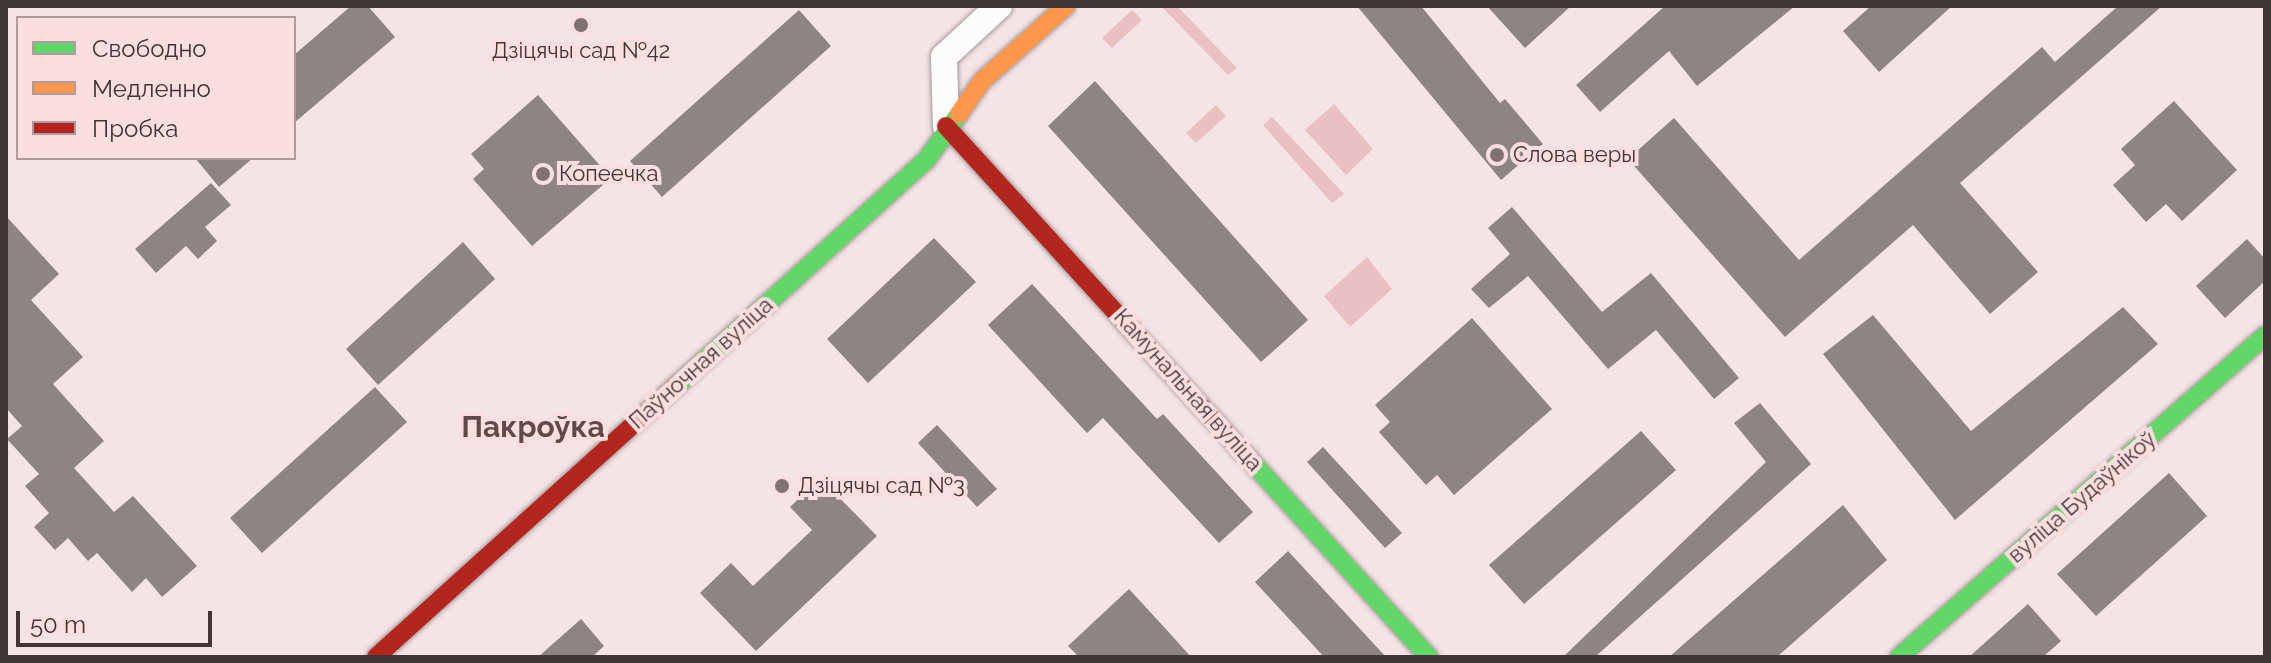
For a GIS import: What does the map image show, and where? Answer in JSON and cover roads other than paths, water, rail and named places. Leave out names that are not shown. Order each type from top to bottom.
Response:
[{"type":"street","points":[[946,126],[944,57],[999,6]]},
{"type":"street","name":"Паўночная вуліца","points":[[376,657],[927,159],[946,126],[982,81],[1066,6]]},
{"type":"street","name":"Камунальная вуліца","points":[[946,126],[1429,657]]},
{"type":"street","name":"вуліца Будаўнікоў","points":[[1899,657],[2265,336]]},
{"type":"place","name":"Дзіцячы сад №42","points":[[581,25]]},
{"type":"place","name":"Слова веры","points":[[1497,155]]},
{"type":"place","name":"Копеечка","points":[[543,174]]},
{"type":"place","name":"Дзіцячы сад №3","points":[[782,486]]},
{"type":"district","name":"Пакроўка","points":[[533,427]]}]
